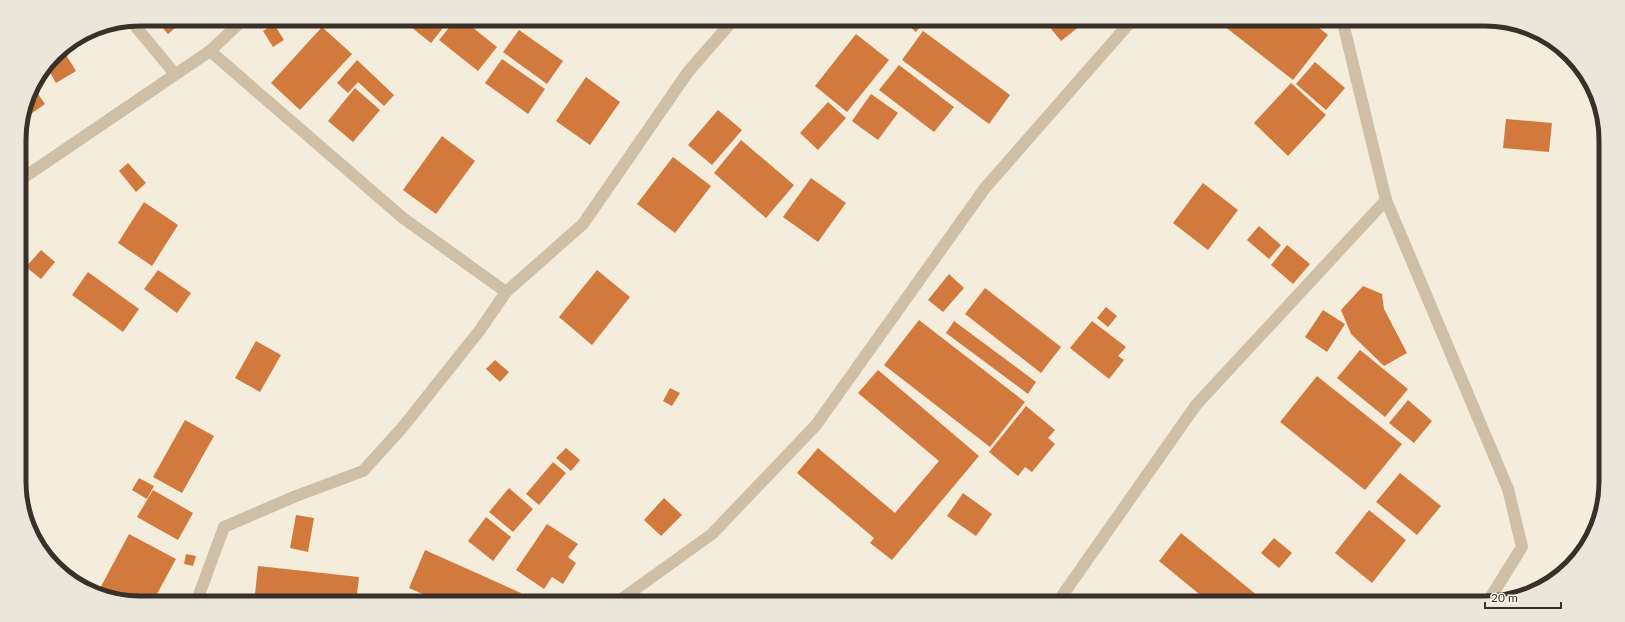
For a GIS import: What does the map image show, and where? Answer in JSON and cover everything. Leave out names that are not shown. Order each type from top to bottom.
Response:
[{"type":"street","points":[[135,26],[175,74]]},
{"type":"street","points":[[26,176],[210,51],[237,26]]},
{"type":"street","points":[[199,596],[224,527],[296,496],[363,471],[402,428],[480,330],[506,292],[583,224],[688,72],[728,26]]},
{"type":"street","points":[[626,596],[712,534],[816,425],[985,188],[1127,26]]},
{"type":"street","points":[[1344,26],[1386,200],[1510,496],[1522,547],[1491,596]]},
{"type":"street","points":[[210,51],[403,218],[506,292]]},
{"type":"street","points":[[1062,596],[1196,405],[1386,200]]},
{"type":"building","points":[[161,26],[178,26],[168,34]]},
{"type":"building","points":[[271,26],[275,26],[284,40],[273,47],[263,31]]},
{"type":"building","points":[[410,26],[444,26],[431,43]]},
{"type":"building","points":[[450,26],[471,26],[497,47],[478,71],[439,40]]},
{"type":"building","points":[[909,26],[921,26],[916,32]]},
{"type":"building","points":[[1049,26],[1080,26],[1061,41]]},
{"type":"building","points":[[1224,26],[1317,26],[1328,35],[1293,80]]},
{"type":"building","points":[[322,27],[352,54],[300,110],[271,83]]},
{"type":"building","points":[[519,30],[563,61],[547,84],[503,52]]},
{"type":"building","points":[[923,31],[1010,95],[989,124],[902,60]]},
{"type":"building","points":[[856,34],[889,60],[847,112],[815,86]]},
{"type":"building","points":[[66,55],[76,71],[56,83],[49,71],[58,60]]},
{"type":"building","points":[[502,59],[545,89],[528,114],[485,83]]},
{"type":"building","points":[[357,60],[394,95],[384,106],[358,82],[348,93],[337,83]]},
{"type":"building","points":[[1315,62],[1345,88],[1326,110],[1296,84]]},
{"type":"building","points":[[899,65],[954,107],[934,132],[879,90]]},
{"type":"building","points":[[586,77],[620,102],[590,145],[556,121]]},
{"type":"building","points":[[1291,83],[1326,115],[1288,156],[1254,123]]},
{"type":"building","points":[[355,88],[380,110],[353,142],[328,121]]},
{"type":"building","points":[[37,92],[45,104],[29,115]]},
{"type":"building","points":[[871,94],[898,113],[878,140],[852,121]]},
{"type":"building","points":[[828,102],[846,118],[818,150],[800,133]]},
{"type":"building","points":[[718,110],[742,130],[712,165],[688,145]]},
{"type":"building","points":[[1506,119],[1552,123],[1549,152],[1503,148]]},
{"type":"building","points":[[442,136],[475,161],[436,214],[403,190]]},
{"type":"building","points":[[741,140],[794,185],[766,218],[714,173]]},
{"type":"building","points":[[673,157],[711,186],[675,233],[637,204]]},
{"type":"building","points":[[128,163],[146,183],[136,192],[119,171]]},
{"type":"building","points":[[811,178],[846,203],[818,242],[783,217]]},
{"type":"building","points":[[1203,183],[1238,210],[1208,250],[1173,223]]},
{"type":"building","points":[[144,202],[178,225],[152,266],[118,243]]},
{"type":"building","points":[[1259,226],[1281,245],[1269,259],[1247,240]]},
{"type":"building","points":[[1287,245],[1310,264],[1293,284],[1271,265]]},
{"type":"building","points":[[41,250],[55,262],[41,279],[26,267]]},
{"type":"building","points":[[158,270],[191,293],[177,313],[144,289]]},
{"type":"building","points":[[597,270],[630,297],[592,345],[559,317]]},
{"type":"building","points":[[88,272],[139,309],[123,332],[72,295]]},
{"type":"building","points":[[949,274],[964,288],[943,312],[928,300]]},
{"type":"building","points":[[1363,286],[1382,294],[1384,309],[1407,353],[1384,366],[1351,334],[1341,310]]},
{"type":"building","points":[[985,288],[1061,347],[1041,373],[965,314]]},
{"type":"building","points":[[1106,307],[1117,316],[1108,327],[1097,318]]},
{"type":"building","points":[[1323,310],[1345,324],[1327,352],[1305,337]]},
{"type":"building","points":[[919,320],[1025,402],[990,447],[884,365]]},
{"type":"building","points":[[954,321],[1036,382],[1028,394],[946,333]]},
{"type":"building","points":[[1092,321],[1126,347],[1118,356],[1124,360],[1109,379],[1070,348]]},
{"type":"building","points":[[256,341],[281,355],[260,392],[235,378]]},
{"type":"building","points":[[1360,350],[1408,389],[1385,417],[1337,378]]},
{"type":"building","points":[[495,360],[509,372],[500,382],[486,369]]},
{"type":"building","points":[[878,370],[979,456],[892,560],[870,543],[874,538],[797,473],[818,448],[895,513],[939,461],[858,393]]},
{"type":"building","points":[[1317,376],[1402,444],[1365,490],[1280,422]]},
{"type":"building","points":[[670,388],[680,393],[672,406],[663,401]]},
{"type":"building","points":[[1408,400],[1432,421],[1414,443],[1389,423]]},
{"type":"building","points":[[1026,406],[1055,430],[1048,438],[1055,444],[1032,472],[1025,467],[1018,476],[989,452]]},
{"type":"building","points":[[185,420],[214,436],[182,493],[153,477]]},
{"type":"building","points":[[566,448],[580,460],[571,471],[556,458]]},
{"type":"building","points":[[553,462],[566,473],[539,505],[526,494]]},
{"type":"building","points":[[1400,473],[1441,506],[1417,535],[1376,502]]},
{"type":"building","points":[[139,478],[154,486],[147,499],[132,490]]},
{"type":"building","points":[[509,488],[533,509],[513,532],[489,512]]},
{"type":"building","points":[[153,490],[193,513],[178,540],[137,517]]},
{"type":"building","points":[[963,493],[992,514],[976,536],[947,516]]},
{"type":"building","points":[[664,498],[682,515],[661,536],[644,520]]},
{"type":"building","points":[[1369,510],[1406,540],[1372,583],[1335,553]]},
{"type":"building","points":[[296,515],[314,518],[308,552],[290,548]]},
{"type":"building","points":[[486,517],[511,537],[493,561],[468,541]]},
{"type":"building","points":[[547,524],[578,544],[568,557],[576,563],[563,584],[552,577],[544,589],[516,570]]},
{"type":"building","points":[[1181,533],[1258,596],[1202,596],[1159,561]]},
{"type":"building","points":[[129,534],[176,559],[156,596],[133,596],[118,594],[100,589]]},
{"type":"building","points":[[1274,538],[1292,553],[1279,568],[1261,553]]},
{"type":"building","points":[[425,550],[521,593],[520,596],[427,596],[409,588]]},
{"type":"building","points":[[186,554],[196,556],[193,566],[184,564]]},
{"type":"building","points":[[258,566],[359,577],[357,596],[277,596],[255,594]]}]
